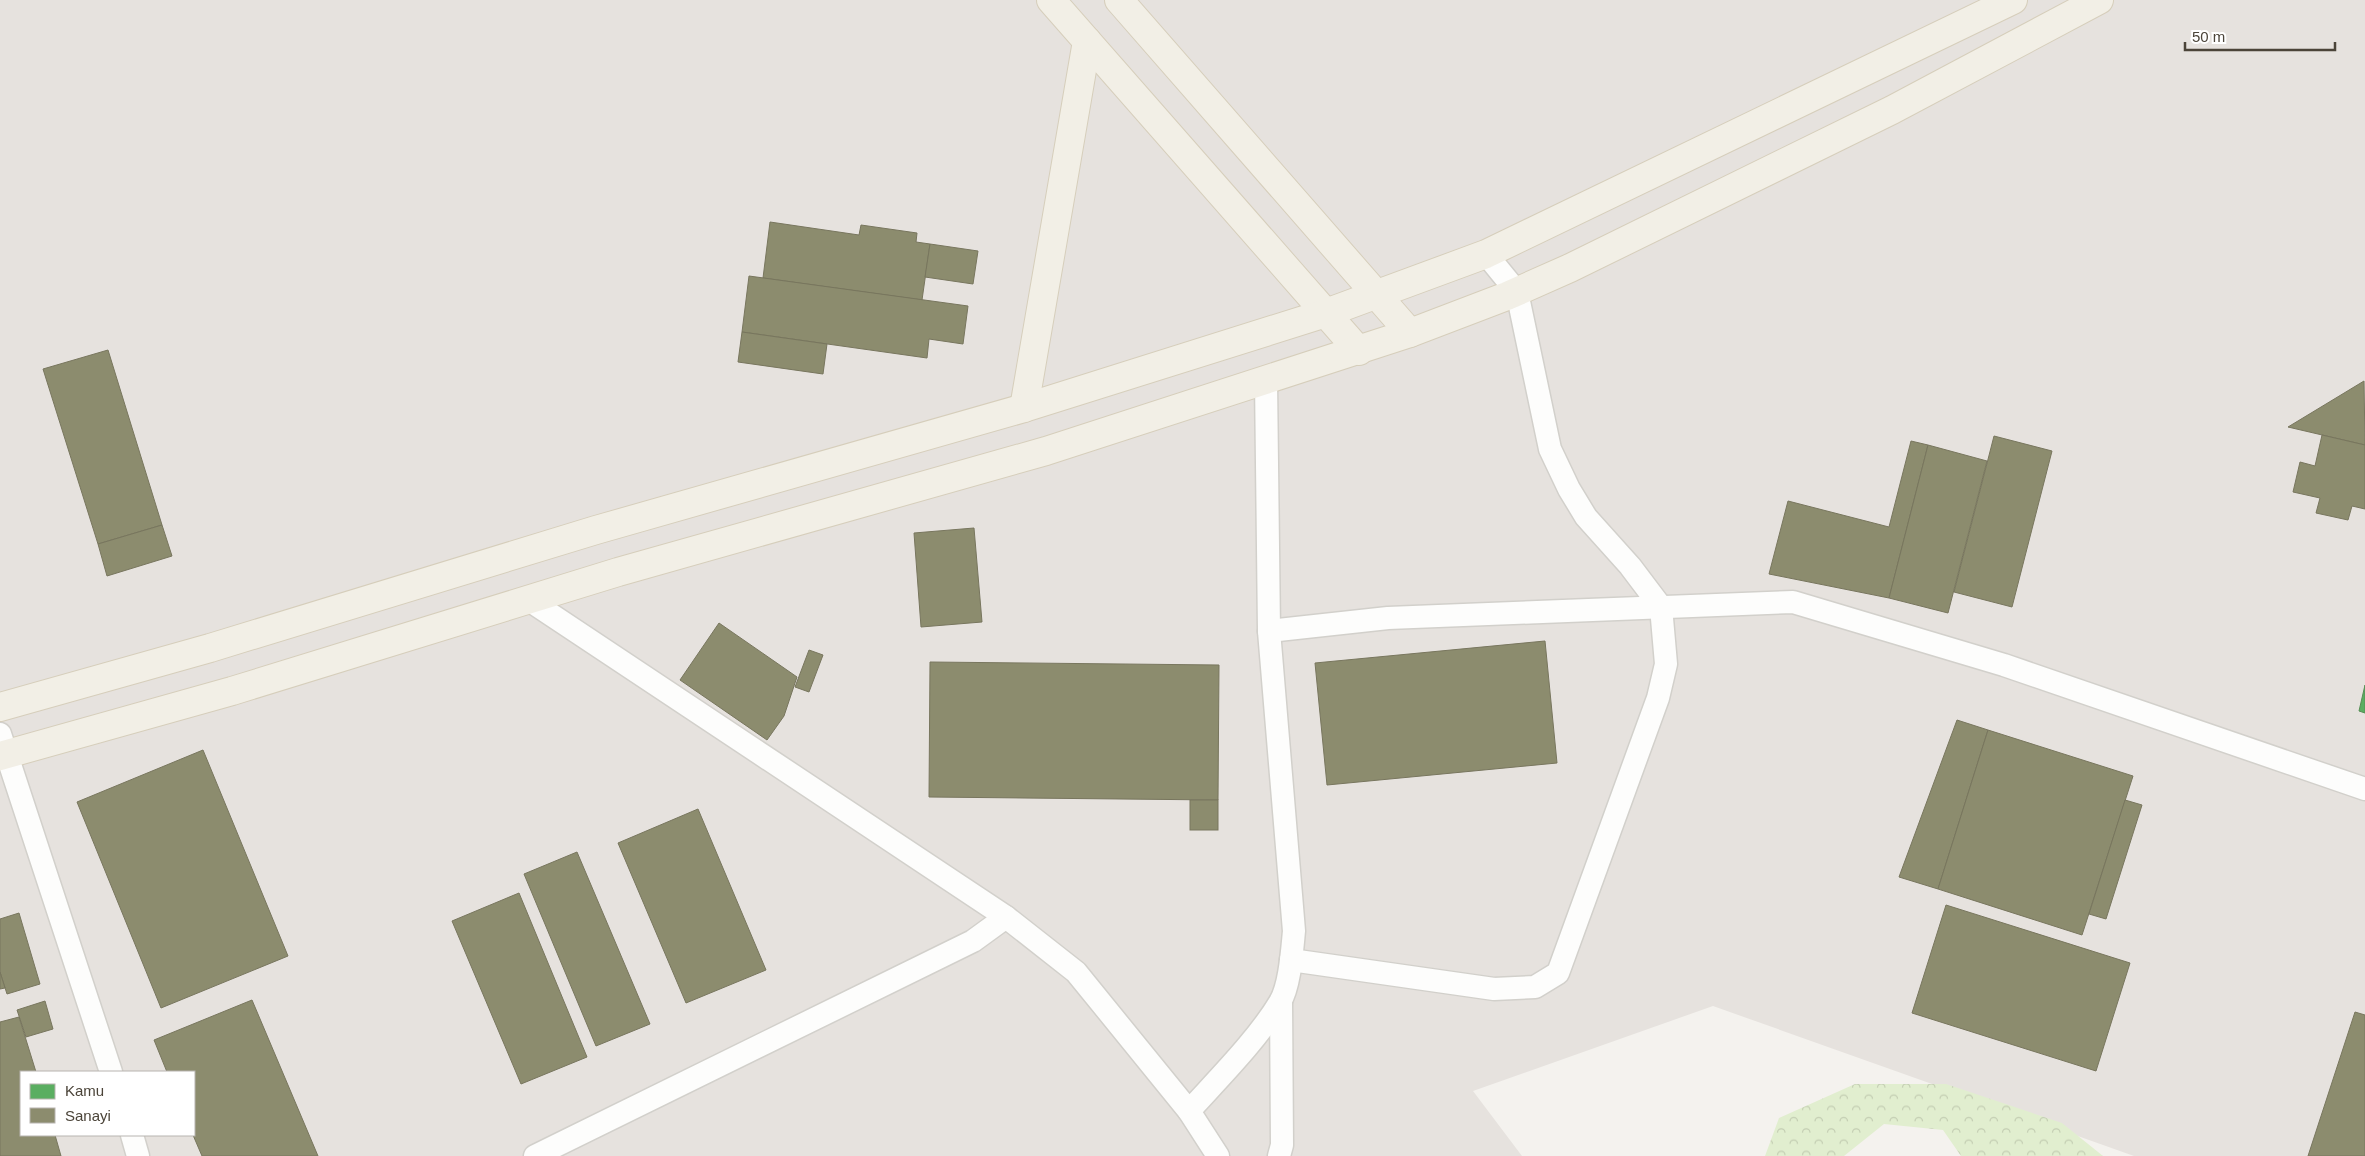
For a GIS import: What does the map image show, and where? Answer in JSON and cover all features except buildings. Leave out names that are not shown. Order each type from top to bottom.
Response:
[{"type":"main road","points":[[1051,0],[1359,351]]},
{"type":"main road","points":[[1119,0],[1410,332]]},
{"type":"main road","points":[[0,707],[210,648],[596,530],[1024,408],[1326,314],[1486,254],[2012,0]]},
{"type":"main road","points":[[2,748],[232,691],[529,600],[1046,451],[1359,351],[1517,292],[1892,110],[2099,0]]},
{"type":"main road","points":[[1024,408],[1087,41]]},
{"type":"street","points":[[1291,960],[1494,989],[1535,987],[1558,973],[1658,698],[1666,664],[1662,607],[1630,566],[1586,517],[1569,489],[1550,449],[1517,292],[1486,254]]},
{"type":"street","points":[[1266,380],[1269,631],[1294,931],[1291,960],[1281,1001],[1282,1145],[1279,1156]]},
{"type":"street","points":[[529,600],[1006,917],[1076,972],[1189,1111],[1218,1156]]},
{"type":"street","points":[[1269,631],[1388,618],[1793,602],[2004,665],[2365,789]]},
{"type":"street","points":[[2,748],[111,1071]]},
{"type":"street","points":[[535,1156],[973,941],[1006,917]]},
{"type":"street","points":[[1189,1111],[1242,1052],[1281,1001]]},
{"type":"street","points":[[132,1136],[138,1156]]},
{"type":"shaded area","points":[[0,0],[2365,0],[2365,1156],[2134,1156],[1713,1006],[1473,1091],[1522,1156],[0,1156]]},
{"type":"green space","points":[[1855,1084],[1946,1084],[2062,1123],[2103,1156],[1961,1156],[1943,1130],[1884,1124],[1844,1156],[1765,1156],[1779,1118]]}]
